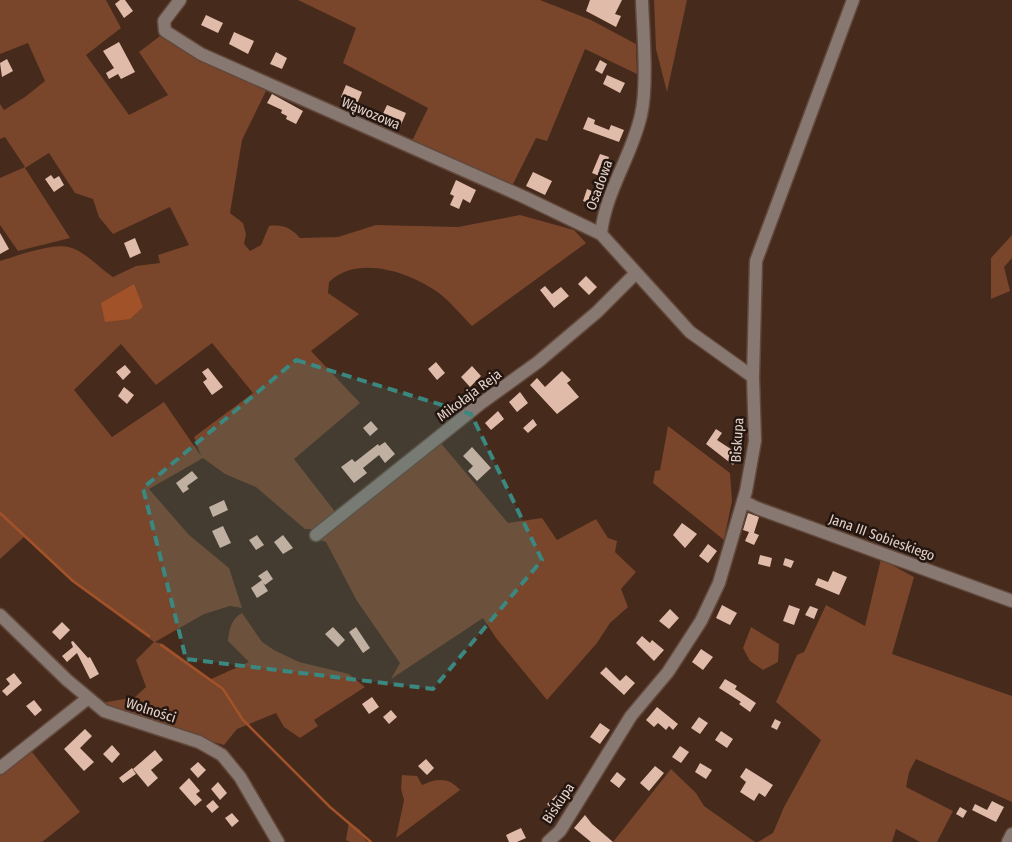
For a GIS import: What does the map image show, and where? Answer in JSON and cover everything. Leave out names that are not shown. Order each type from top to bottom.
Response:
[{"type":"street","name":"Wąwozowa","points":[[180,0],[164,21],[165,31],[201,54],[524,197],[601,234]]},
{"type":"street","name":"Osadowa","points":[[601,234],[602,216],[642,115],[642,0]]},
{"type":"street","name":"Biskupa","points":[[548,842],[560,831],[631,716],[668,672],[701,620],[719,583],[743,501],[755,441],[753,377],[756,261],[853,0]]},
{"type":"street","points":[[601,234],[690,332],[753,377]]},
{"type":"street","name":"Mikołaja Reja","points":[[316,535],[480,404],[538,362],[597,312],[636,273]]},
{"type":"street","name":"Jana III Sobieskiego","points":[[743,501],[757,508],[1012,600]]},
{"type":"street","name":"Wolności","points":[[0,615],[88,699],[104,711],[199,742],[222,755],[240,777],[278,842]]},
{"type":"street","points":[[0,768],[88,699]]},
{"type":"street","points":[[1008,842],[1012,834]]},
{"type":"highlighted area","points":[[296,360],[471,414],[542,560],[433,689],[186,659],[143,488]]},
{"type":"shaded area","points":[[0,0],[106,0],[121,28],[86,55],[129,115],[168,95],[139,52],[160,36],[266,91],[242,140],[230,213],[243,223],[246,234],[244,244],[250,251],[261,245],[269,226],[286,228],[300,238],[338,237],[376,225],[458,227],[520,215],[574,230],[586,243],[472,326],[436,291],[411,277],[397,272],[368,268],[353,269],[340,274],[329,282],[328,293],[359,314],[311,351],[360,403],[294,459],[336,513],[318,529],[305,529],[256,487],[225,474],[203,458],[149,489],[189,535],[229,568],[242,608],[230,606],[204,614],[155,642],[163,644],[211,679],[249,662],[228,641],[233,622],[242,613],[262,642],[274,650],[299,662],[349,674],[365,687],[314,720],[318,726],[300,738],[284,727],[276,713],[237,729],[224,745],[179,732],[102,703],[135,697],[146,687],[136,660],[154,642],[72,582],[24,537],[0,559],[0,261],[36,250],[65,246],[83,254],[113,277],[136,266],[160,263],[158,255],[189,245],[170,207],[113,234],[99,217],[93,199],[75,193],[49,153],[25,168],[70,238],[18,251],[0,225],[0,178],[25,167],[5,137],[0,139],[0,104],[4,110],[25,97],[45,81],[28,43],[0,54]],"holes":[[[212,343],[253,393],[194,437],[201,456],[164,402],[112,437],[74,390],[121,344],[156,385]]]},
{"type":"shaded area","points":[[298,0],[540,0],[591,20],[636,44],[637,74],[585,49],[547,141],[536,138],[512,186],[402,143],[413,139],[428,108],[343,63],[356,28]]},
{"type":"shaded area","points":[[654,0],[687,0],[667,92],[656,49]]},
{"type":"shaded area","points":[[1012,235],[1012,258],[1004,267],[1010,291],[991,299],[991,258]]},
{"type":"shaded area","points":[[134,284],[143,307],[130,319],[105,322],[101,303]]},
{"type":"shaded area","points":[[668,426],[730,473],[732,501],[724,540],[653,483],[655,471],[660,470]]},
{"type":"shaded area","points":[[439,441],[508,523],[542,518],[557,540],[596,519],[608,538],[617,541],[615,552],[636,572],[621,589],[628,607],[610,623],[597,643],[547,700],[496,638],[483,618],[391,679],[400,663],[357,601],[326,542],[317,539]]},
{"type":"shaded area","points":[[881,559],[914,577],[892,654],[1012,696],[1012,802],[916,759],[909,772],[906,787],[953,811],[937,842],[920,842],[896,829],[892,842],[758,842],[773,833],[784,807],[821,740],[776,702],[797,655],[804,652],[826,605],[865,626]]},
{"type":"shaded area","points":[[751,627],[779,644],[778,662],[763,670],[750,661],[743,648]]},
{"type":"shaded area","points":[[28,747],[80,812],[42,842],[0,842],[0,770]]},
{"type":"shaded area","points":[[671,769],[696,793],[704,806],[755,842],[613,842]]},
{"type":"shaded area","points":[[402,775],[417,776],[422,785],[438,780],[447,781],[460,790],[396,838],[404,800],[401,789]]},
{"type":"shaded area","points":[[349,822],[360,830],[366,841],[371,842],[350,842],[346,840]]},
{"type":"building","points":[[120,0],[125,0],[133,11],[124,18],[115,4]]},
{"type":"building","points":[[590,0],[622,0],[615,14],[621,16],[616,27],[586,11]]},
{"type":"building","points":[[206,15],[223,23],[218,33],[201,25]]},
{"type":"building","points":[[234,32],[254,41],[248,54],[229,44]]},
{"type":"building","points":[[119,42],[135,72],[121,79],[118,74],[109,79],[106,73],[114,68],[103,51]]},
{"type":"building","points":[[276,52],[287,58],[282,69],[270,64]]},
{"type":"building","points":[[7,59],[13,71],[2,77],[0,63]]},
{"type":"building","points":[[600,60],[607,64],[602,74],[595,70]]},
{"type":"building","points":[[607,75],[625,83],[620,93],[603,84]]},
{"type":"building","points":[[346,85],[362,92],[357,104],[341,97]]},
{"type":"building","points":[[272,94],[303,111],[296,124],[286,119],[287,116],[281,113],[282,110],[267,103]]},
{"type":"building","points":[[387,105],[406,113],[400,127],[381,118]]},
{"type":"building","points":[[588,117],[595,120],[594,124],[609,130],[611,125],[624,130],[619,142],[583,129]]},
{"type":"building","points":[[600,154],[609,157],[602,177],[592,173]]},
{"type":"building","points":[[533,172],[552,181],[545,195],[526,186]]},
{"type":"building","points":[[51,175],[54,179],[59,176],[64,185],[54,192],[45,179]]},
{"type":"building","points":[[456,180],[476,190],[470,203],[463,199],[459,209],[450,205],[454,196],[450,194]]},
{"type":"building","points":[[587,189],[599,194],[595,205],[583,201]]},
{"type":"building","points":[[0,233],[9,249],[0,254]]},
{"type":"building","points":[[135,238],[141,253],[130,258],[124,243]]},
{"type":"building","points":[[586,276],[597,287],[589,295],[578,284]]},
{"type":"building","points":[[545,286],[552,294],[561,287],[569,296],[554,308],[540,290]]},
{"type":"building","points":[[436,362],[445,373],[437,380],[428,369]]},
{"type":"building","points":[[125,365],[131,372],[123,380],[116,372]]},
{"type":"building","points":[[472,366],[481,376],[470,387],[461,377]]},
{"type":"building","points":[[208,368],[223,387],[212,395],[203,382],[207,379],[202,372]]},
{"type":"building","points":[[562,371],[571,380],[567,383],[579,397],[557,414],[530,385],[537,378],[545,387]]},
{"type":"building","points":[[124,387],[134,395],[127,404],[118,396]]},
{"type":"building","points":[[520,392],[528,403],[517,412],[509,402]]},
{"type":"building","points":[[498,411],[504,419],[491,430],[485,423]]},
{"type":"building","points":[[533,419],[537,425],[528,433],[523,428]]},
{"type":"building","points":[[371,421],[378,429],[370,436],[363,428]]},
{"type":"building","points":[[716,429],[722,433],[717,440],[740,455],[733,465],[706,444]]},
{"type":"building","points":[[385,442],[395,454],[385,463],[379,455],[363,468],[367,473],[354,483],[341,467],[352,459],[355,462],[378,444],[379,446]]},
{"type":"building","points":[[472,447],[491,468],[477,481],[468,471],[473,466],[463,456]]},
{"type":"building","points":[[192,471],[198,478],[187,486],[189,489],[183,493],[176,483]]},
{"type":"building","points":[[224,500],[228,510],[213,517],[209,507]]},
{"type":"building","points":[[748,513],[759,517],[754,533],[759,535],[754,545],[745,541],[749,532],[743,530]]},
{"type":"building","points":[[682,523],[697,534],[685,548],[673,535]]},
{"type":"building","points":[[223,526],[231,543],[220,548],[212,531]]},
{"type":"building","points":[[257,535],[264,545],[256,550],[249,540]]},
{"type":"building","points":[[283,535],[293,548],[283,554],[274,542]]},
{"type":"building","points":[[708,544],[717,551],[708,563],[699,556]]},
{"type":"building","points":[[760,555],[772,558],[770,567],[758,564]]},
{"type":"building","points":[[785,558],[794,561],[791,568],[783,565]]},
{"type":"building","points":[[267,570],[273,579],[265,585],[263,583],[268,591],[257,598],[251,588],[262,580],[258,576]]},
{"type":"building","points":[[833,571],[847,577],[839,595],[815,585],[818,578],[828,582]]},
{"type":"building","points":[[722,605],[737,613],[730,625],[716,618]]},
{"type":"building","points":[[789,605],[800,609],[794,625],[783,621]]},
{"type":"building","points":[[810,606],[818,609],[814,619],[805,615]]},
{"type":"building","points":[[670,609],[679,618],[669,629],[659,621]]},
{"type":"building","points":[[62,622],[70,630],[60,640],[52,632]]},
{"type":"building","points":[[333,627],[345,640],[338,647],[325,634]]},
{"type":"building","points":[[356,627],[370,648],[363,653],[349,632]]},
{"type":"building","points":[[642,636],[650,643],[652,640],[664,650],[654,661],[636,643]]},
{"type":"building","points":[[73,641],[88,658],[90,657],[99,674],[90,679],[77,653],[67,662],[62,656],[73,647],[71,642]]},
{"type":"building","points":[[701,649],[713,657],[703,670],[692,662]]},
{"type":"building","points":[[606,667],[620,681],[626,675],[635,683],[624,695],[600,673]]},
{"type":"building","points":[[14,673],[22,683],[7,696],[2,691],[10,684],[6,679]]},
{"type":"building","points":[[725,679],[737,686],[735,689],[756,703],[750,712],[739,704],[741,702],[719,688]]},
{"type":"building","points":[[372,697],[379,707],[369,714],[362,704]]},
{"type":"building","points":[[34,700],[42,710],[35,716],[26,706]]},
{"type":"building","points":[[657,707],[678,724],[673,730],[669,726],[666,730],[658,723],[654,727],[646,720]]},
{"type":"building","points":[[391,710],[397,717],[389,724],[383,717]]},
{"type":"building","points":[[699,717],[708,723],[700,734],[691,728]]},
{"type":"building","points":[[775,719],[781,722],[777,730],[771,727]]},
{"type":"building","points":[[600,723],[610,730],[600,744],[590,737]]},
{"type":"building","points":[[85,729],[92,736],[80,748],[94,762],[84,771],[64,749]]},
{"type":"building","points":[[721,731],[733,739],[727,748],[715,740]]},
{"type":"building","points":[[112,745],[120,754],[112,763],[103,754]]},
{"type":"building","points":[[680,746],[689,752],[681,763],[672,757]]},
{"type":"building","points":[[155,750],[163,760],[151,770],[158,778],[148,787],[133,769]]},
{"type":"building","points":[[426,759],[434,768],[427,775],[418,766]]},
{"type":"building","points":[[198,762],[206,770],[198,778],[190,769]]},
{"type":"building","points":[[700,763],[712,770],[706,779],[695,772]]},
{"type":"building","points":[[655,766],[664,773],[649,791],[640,783]]},
{"type":"building","points":[[132,768],[136,774],[123,783],[119,778]]},
{"type":"building","points":[[746,768],[773,785],[765,797],[759,793],[754,801],[740,792],[746,782],[740,777]]},
{"type":"building","points":[[617,772],[626,779],[619,788],[610,781]]},
{"type":"building","points":[[189,778],[200,791],[196,794],[202,800],[195,806],[179,788]]},
{"type":"building","points":[[218,782],[227,793],[220,800],[211,789]]},
{"type":"building","points":[[557,795],[565,803],[555,812],[547,804]]},
{"type":"building","points":[[213,800],[219,807],[212,813],[206,806]]},
{"type":"building","points":[[992,801],[1004,807],[996,822],[972,810],[975,804],[987,810]]},
{"type":"building","points":[[960,807],[967,811],[963,818],[956,814]]},
{"type":"building","points":[[232,813],[239,821],[232,827],[225,818]]},
{"type":"building","points":[[585,815],[592,824],[613,842],[591,842],[574,828]]},
{"type":"building","points":[[521,828],[526,838],[517,842],[509,842],[506,835]]},
{"type":"waterway","points":[[0,513],[73,581],[149,636]]},
{"type":"waterway","points":[[161,645],[223,689],[243,720],[330,807],[371,842]]}]
